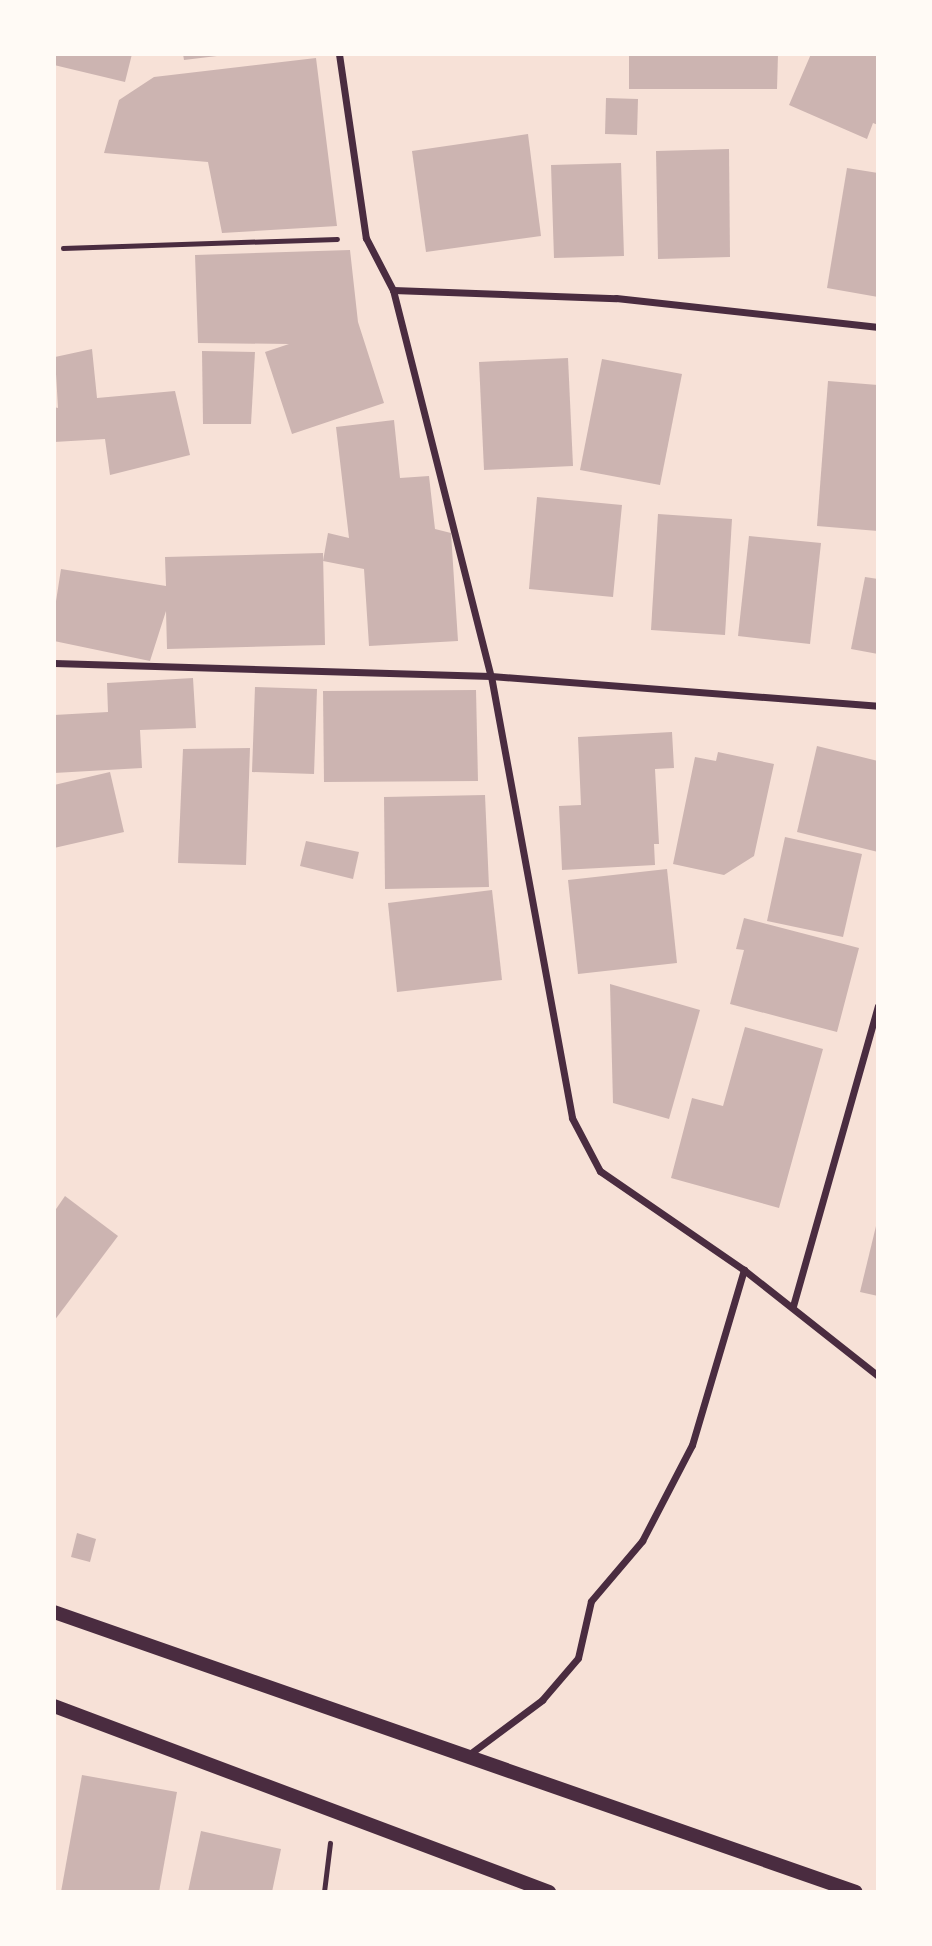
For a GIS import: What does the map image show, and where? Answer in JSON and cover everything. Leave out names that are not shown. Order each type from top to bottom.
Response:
[{"type":"main road","points":[[54,1612],[856,1892]]},
{"type":"main road","points":[[54,1706],[548,1892]]},
{"type":"street","points":[[339,54],[366,238],[393,290],[491,676],[572,1118],[600,1171],[793,1306],[878,1376]]},
{"type":"street","points":[[393,290],[616,298],[878,327]]},
{"type":"street","points":[[54,663],[491,676],[878,706]]},
{"type":"street","points":[[793,1306],[878,1006]]},
{"type":"street","points":[[467,1756],[542,1700],[578,1658],[591,1601],[642,1541],[692,1445],[744,1270]]},
{"type":"path","points":[[63,248],[366,238]]},
{"type":"path","points":[[324,1892],[335,1811]]},
{"type":"building","points":[[54,54],[132,54],[125,82],[54,65]]},
{"type":"building","points":[[183,54],[216,54],[217,56],[184,60]]},
{"type":"building","points":[[629,54],[778,54],[777,89],[629,89]]},
{"type":"building","points":[[811,54],[878,54],[878,125],[873,123],[867,139],[789,105]]},
{"type":"building","points":[[316,58],[337,226],[222,233],[208,162],[104,153],[119,100],[154,77]]},
{"type":"building","points":[[606,98],[638,99],[637,135],[605,134]]},
{"type":"building","points":[[528,134],[541,236],[426,252],[412,151]]},
{"type":"building","points":[[729,149],[730,257],[658,259],[656,151]]},
{"type":"building","points":[[621,163],[624,256],[554,258],[551,165]]},
{"type":"building","points":[[847,168],[878,173],[878,297],[827,288]]},
{"type":"building","points":[[350,250],[358,322],[384,403],[292,434],[265,352],[289,344],[198,343],[195,255]]},
{"type":"building","points":[[92,349],[97,398],[175,391],[190,455],[110,475],[105,439],[54,442],[54,407],[58,408],[55,357]]},
{"type":"building","points":[[202,351],[255,352],[251,424],[203,424]]},
{"type":"building","points":[[568,358],[573,466],[484,470],[479,362]]},
{"type":"building","points":[[602,359],[682,374],[660,485],[580,470]]},
{"type":"building","points":[[828,381],[878,385],[878,531],[817,526]]},
{"type":"building","points":[[394,420],[400,478],[429,476],[435,529],[451,533],[458,641],[369,646],[364,569],[323,561],[328,533],[349,538],[336,427]]},
{"type":"building","points":[[537,497],[622,505],[613,597],[529,589]]},
{"type":"building","points":[[658,514],[732,519],[725,635],[651,630]]},
{"type":"building","points":[[749,536],[821,543],[810,644],[738,636]]},
{"type":"building","points":[[323,553],[325,645],[167,649],[166,611],[150,661],[54,641],[54,614],[61,569],[166,586],[165,557]]},
{"type":"building","points":[[865,577],[878,579],[878,654],[851,649]]},
{"type":"building","points":[[193,678],[196,728],[140,730],[142,768],[54,773],[54,715],[108,712],[107,683]]},
{"type":"building","points":[[255,687],[317,689],[314,774],[252,772]]},
{"type":"building","points":[[476,690],[478,781],[324,782],[323,691]]},
{"type":"building","points":[[672,732],[674,768],[655,769],[659,844],[654,844],[655,865],[562,870],[559,806],[581,805],[578,737]]},
{"type":"building","points":[[817,746],[878,761],[878,852],[797,832]]},
{"type":"building","points":[[250,748],[246,865],[178,863],[183,749]]},
{"type":"building","points":[[718,752],[774,764],[754,856],[724,875],[673,864],[695,757],[716,761]]},
{"type":"building","points":[[110,772],[124,832],[54,848],[54,785]]},
{"type":"building","points":[[485,795],[489,887],[385,889],[384,797]]},
{"type":"building","points":[[785,837],[862,854],[843,937],[767,921]]},
{"type":"building","points":[[306,841],[359,852],[353,879],[300,866]]},
{"type":"building","points":[[667,869],[677,963],[578,974],[568,880]]},
{"type":"building","points":[[492,890],[502,980],[397,992],[388,903]]},
{"type":"building","points":[[744,918],[859,948],[837,1032],[730,1004],[744,950],[736,949]]},
{"type":"building","points":[[610,984],[700,1010],[669,1119],[613,1103]]},
{"type":"building","points":[[745,1027],[823,1049],[779,1208],[671,1178],[692,1098],[723,1106]]},
{"type":"building","points":[[65,1196],[118,1236],[54,1321],[54,1212]]},
{"type":"building","points":[[878,1222],[878,1296],[860,1292]]},
{"type":"building","points":[[77,1533],[96,1539],[90,1562],[71,1557]]},
{"type":"building","points":[[82,1775],[177,1792],[159,1892],[61,1892]]},
{"type":"building","points":[[201,1831],[281,1849],[272,1892],[188,1892]]}]
